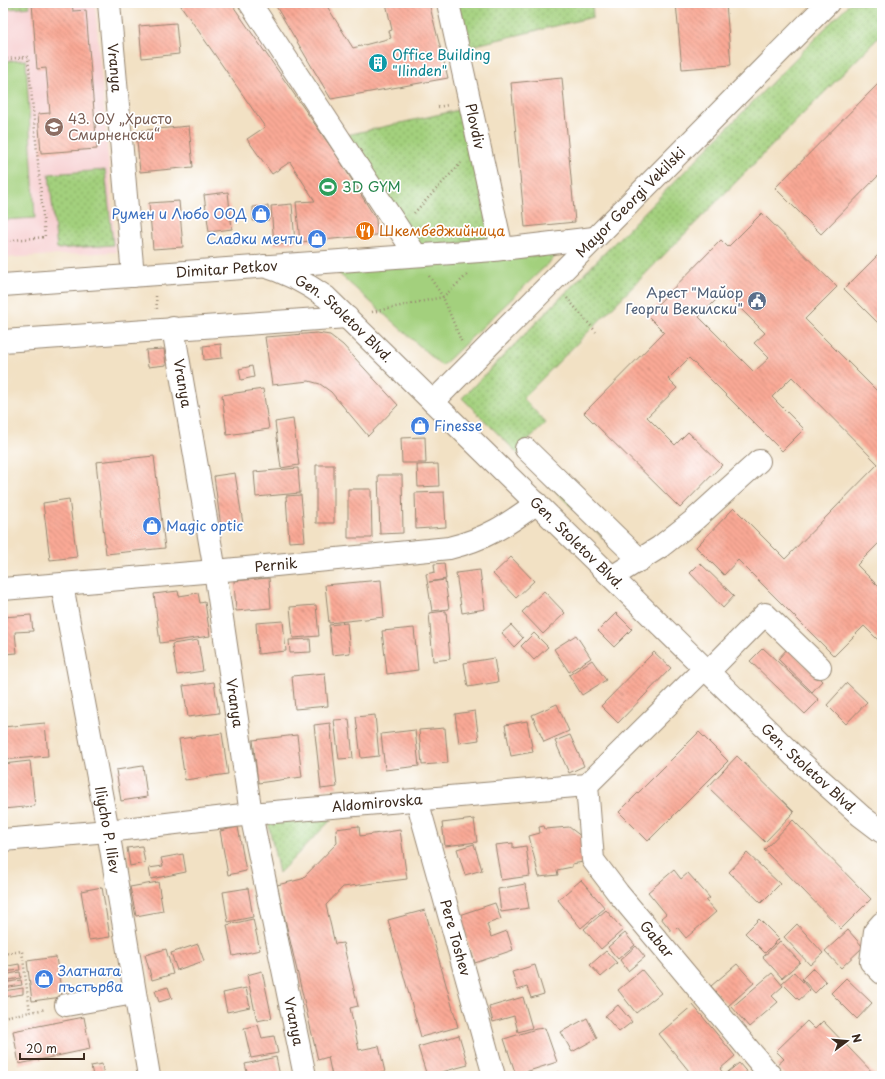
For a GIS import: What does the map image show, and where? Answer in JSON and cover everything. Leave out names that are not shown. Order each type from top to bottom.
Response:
[{"type":"street","name":"Vranya","points":[[109,3],[133,276]]},
{"type":"street","points":[[250,3],[416,255]]},
{"type":"street","name":"Plovdiv","points":[[448,3],[502,249]]},
{"type":"street","name":"Mayor Georgi Vekilski","points":[[433,402],[828,3]]},
{"type":"street","name":"Dimitar Petkov","points":[[3,285],[502,249],[594,238]]},
{"type":"street","name":"Gen. Stoletov Blvd.","points":[[264,266],[286,273],[307,283],[326,297],[357,315],[433,402],[538,503],[706,671],[827,787],[882,832]]},
{"type":"street","points":[[3,341],[166,322],[357,315]]},
{"type":"street","name":"Vranya","points":[[166,322],[215,571],[251,814],[305,1076]]},
{"type":"street","points":[[526,449],[640,560]]},
{"type":"street","points":[[612,577],[660,547],[693,521],[759,461]]},
{"type":"street","name":"Pernik","points":[[3,589],[215,571],[449,548],[474,542],[496,531],[538,503]]},
{"type":"street","name":"Iliycho P. Iliev","points":[[62,585],[108,831],[149,1076]]},
{"type":"street","points":[[587,784],[765,614],[820,667]]},
{"type":"street","name":"Aldomirovska","points":[[3,840],[108,831],[251,814],[587,784]]},
{"type":"street","name":"Gabar","points":[[587,784],[593,860],[618,893],[771,1076]]},
{"type":"street","name":"Pere Toshev","points":[[416,800],[494,1076]]},
{"type":"street","points":[[882,923],[874,930],[871,962],[882,973]]},
{"type":"street","points":[[66,1005],[134,993]]},
{"type":"path","points":[[3,42],[4,59],[28,57],[45,237],[3,241]]},
{"type":"path","points":[[398,229],[479,143]]},
{"type":"path","points":[[416,255],[443,297],[470,364]]},
{"type":"path","points":[[553,281],[596,332]]},
{"type":"path","points":[[155,289],[166,322]]},
{"type":"path","points":[[357,315],[443,297]]},
{"type":"path","points":[[3,954],[22,952],[30,1012]]},
{"type":"path","points":[[3,1017],[66,1005]]},
{"type":"shaded area","name":"43. ОУ „Христо Смирненски“","points":[[3,3],[95,3],[116,252],[3,258]]},
{"type":"green space","points":[[8,3],[29,3],[30,7],[9,9]]},
{"type":"green space","points":[[452,3],[592,3],[593,17],[463,48]]},
{"type":"green space","points":[[850,3],[882,3],[882,34],[523,398],[546,423],[519,448],[613,548],[462,398]]},
{"type":"green space","points":[[26,60],[35,218],[3,220],[3,61]]},
{"type":"green space","points":[[463,109],[491,241],[419,246],[338,137]]},
{"type":"green space","points":[[105,170],[113,245],[57,249],[49,174]]},
{"type":"green space","points":[[558,254],[442,366],[335,270]]},
{"type":"green space","points":[[331,820],[279,873],[268,822]]},
{"type":"building","points":[[32,3],[72,3],[73,11],[86,10],[97,149],[41,153],[38,114],[50,113],[46,68],[37,69]]},
{"type":"building","points":[[179,3],[231,3],[337,156],[376,219],[377,235],[300,242],[296,202],[315,201],[290,162],[272,174],[247,139],[265,127]]},
{"type":"building","name":"Office Building \"Ilinden\"","points":[[274,3],[325,3],[353,48],[391,38],[389,31],[392,30],[386,3],[429,3],[448,78],[331,99]]},
{"type":"building","points":[[676,3],[726,3],[731,65],[682,69]]},
{"type":"building","points":[[176,23],[179,54],[142,58],[139,26]]},
{"type":"building","points":[[562,78],[575,222],[525,227],[511,83]]},
{"type":"building","points":[[882,80],[882,172],[821,234],[775,188]]},
{"type":"building","points":[[189,126],[193,167],[140,172],[136,131]]},
{"type":"building","points":[[228,192],[232,229],[209,232],[204,195]]},
{"type":"building","points":[[179,201],[183,247],[153,249],[149,203]]},
{"type":"building","points":[[292,204],[295,243],[274,245],[271,206]]},
{"type":"building","name":"Румен и Любо ООД","points":[[268,206],[269,220],[253,221],[253,207]]},
{"type":"building","points":[[762,213],[837,287],[805,319],[882,396],[882,540],[857,565],[882,590],[882,644],[864,626],[834,656],[738,560],[724,575],[696,547],[734,508],[785,559],[878,464],[792,377],[772,397],[804,429],[782,451],[689,358],[668,379],[677,388],[647,417],[675,445],[688,432],[722,465],[680,508],[584,413],[664,332],[647,315],[721,240],[728,247]],"holes":[[[724,292],[765,333],[754,343],[769,358],[754,372],[699,317]]]},
{"type":"building","points":[[882,251],[882,325],[881,326],[844,289]]},
{"type":"building","points":[[317,333],[330,335],[343,345],[398,405],[368,436],[331,392],[320,384],[309,381],[272,385],[265,337]]},
{"type":"building","points":[[221,344],[222,358],[204,360],[203,346]]},
{"type":"building","points":[[164,349],[166,365],[148,367],[146,350]]},
{"type":"building","points":[[252,366],[254,377],[241,380],[239,369]]},
{"type":"building","points":[[263,389],[269,429],[227,435],[222,395]]},
{"type":"building","points":[[293,419],[299,465],[281,468],[275,422]]},
{"type":"building","points":[[425,437],[426,463],[402,463],[401,438]]},
{"type":"building","points":[[154,456],[165,548],[106,554],[96,462]]},
{"type":"building","points":[[438,464],[439,486],[418,487],[417,465]]},
{"type":"building","points":[[316,465],[334,465],[334,523],[316,523]]},
{"type":"building","points":[[298,468],[300,493],[256,497],[254,472]]},
{"type":"building","points":[[235,473],[243,524],[221,527],[214,476]]},
{"type":"building","points":[[378,475],[402,475],[403,533],[380,534]]},
{"type":"building","points":[[348,489],[371,489],[372,538],[348,538]]},
{"type":"building","points":[[444,492],[446,527],[416,529],[415,493]]},
{"type":"building","points":[[301,495],[305,541],[289,542],[286,496]]},
{"type":"building","points":[[69,499],[77,557],[50,560],[43,503]]},
{"type":"building","points":[[511,557],[534,581],[516,598],[493,574]]},
{"type":"building","points":[[444,563],[446,579],[429,582],[445,580],[449,609],[432,611],[426,574],[435,572],[434,564]]},
{"type":"building","points":[[700,563],[734,596],[723,608],[690,573]]},
{"type":"building","points":[[480,570],[485,609],[462,613],[456,573]]},
{"type":"building","points":[[269,578],[271,608],[236,611],[234,581]]},
{"type":"building","points":[[381,580],[384,617],[329,623],[325,585]]},
{"type":"building","points":[[178,591],[179,596],[198,593],[200,603],[205,602],[210,636],[160,643],[154,594]]},
{"type":"building","points":[[544,591],[565,613],[543,634],[522,612]]},
{"type":"building","points":[[316,605],[319,636],[293,638],[290,607]]},
{"type":"building","points":[[446,611],[450,659],[433,661],[429,613]]},
{"type":"building","points":[[616,613],[632,629],[614,647],[598,631]]},
{"type":"building","points":[[31,615],[33,631],[15,632],[17,653],[3,654],[3,617]]},
{"type":"building","points":[[283,621],[286,651],[258,654],[256,623]]},
{"type":"building","points":[[347,623],[350,653],[332,655],[329,625]]},
{"type":"building","points":[[511,625],[523,638],[514,647],[502,633]]},
{"type":"building","points":[[414,628],[418,670],[387,674],[382,631]]},
{"type":"building","points":[[534,633],[548,647],[534,660],[521,646]]},
{"type":"building","points":[[576,635],[591,658],[569,672],[554,649]]},
{"type":"building","points":[[310,639],[311,652],[290,653],[289,640]]},
{"type":"building","points":[[198,640],[203,671],[177,675],[172,644]]},
{"type":"building","points":[[763,648],[819,700],[805,714],[750,661]]},
{"type":"building","points":[[788,648],[822,681],[812,692],[778,659]]},
{"type":"building","points":[[654,652],[671,668],[618,723],[601,706]]},
{"type":"building","points":[[494,658],[498,682],[468,687],[464,663]]},
{"type":"building","points":[[592,660],[606,680],[582,695],[569,675]]},
{"type":"building","points":[[325,673],[328,706],[295,709],[292,676]]},
{"type":"building","points":[[214,682],[219,713],[188,717],[183,686]]},
{"type":"building","points":[[847,683],[867,702],[846,724],[827,705]]},
{"type":"building","points":[[557,704],[569,731],[544,742],[532,715]]},
{"type":"building","points":[[475,711],[479,740],[459,743],[455,714]]},
{"type":"building","points":[[375,715],[379,756],[361,758],[356,717]]},
{"type":"building","points":[[349,719],[353,758],[339,759],[334,720]]},
{"type":"building","points":[[527,721],[533,752],[511,756],[505,725]]},
{"type":"building","points":[[45,723],[48,756],[3,760],[3,727]]},
{"type":"building","points":[[330,723],[337,787],[321,789],[314,725]]},
{"type":"building","points":[[445,728],[448,763],[422,765],[419,730]]},
{"type":"building","points":[[415,730],[419,766],[385,770],[381,734]]},
{"type":"building","points":[[699,732],[728,761],[648,841],[619,812]]},
{"type":"building","points":[[222,733],[228,774],[185,780],[179,739]]},
{"type":"building","points":[[297,735],[302,777],[258,783],[253,740]]},
{"type":"building","points":[[570,735],[584,766],[569,773],[555,741]]},
{"type":"building","points":[[737,756],[794,812],[765,842],[708,787]]},
{"type":"building","points":[[30,761],[35,806],[3,809],[3,764]]},
{"type":"building","points":[[143,766],[147,797],[121,801],[116,770]]},
{"type":"building","points":[[474,819],[477,842],[445,846],[442,823]]},
{"type":"building","points":[[793,820],[871,899],[841,929],[764,850]]},
{"type":"building","points":[[359,826],[360,836],[400,830],[407,879],[343,887],[326,905],[335,944],[343,943],[358,1006],[350,1008],[359,1050],[379,1046],[385,1072],[365,1076],[332,1076],[328,1057],[318,1060],[277,885],[302,879],[337,843],[336,829]]},
{"type":"building","points":[[544,826],[545,829],[569,827],[582,837],[583,862],[572,864],[572,867],[557,870],[558,875],[539,877],[529,836],[540,833],[539,827]]},
{"type":"building","points":[[238,827],[246,871],[228,875],[220,831]]},
{"type":"building","points":[[513,843],[513,848],[526,846],[530,876],[501,880],[495,845]]},
{"type":"building","points":[[474,844],[482,870],[465,875],[457,849]]},
{"type":"building","points":[[142,846],[145,863],[130,866],[127,848]]},
{"type":"building","points":[[747,853],[780,884],[761,903],[729,872]]},
{"type":"building","points":[[183,854],[186,872],[151,879],[149,868],[163,866],[161,858]]},
{"type":"building","points":[[674,870],[681,879],[688,873],[710,898],[706,901],[716,912],[686,938],[677,927],[672,932],[661,918],[666,914],[648,892]]},
{"type":"building","points":[[581,880],[605,908],[581,928],[558,900]]},
{"type":"building","points":[[158,882],[163,911],[136,916],[130,887]]},
{"type":"building","points":[[525,884],[529,908],[501,912],[498,889]]},
{"type":"building","points":[[102,887],[110,937],[89,940],[81,891]]},
{"type":"building","points":[[248,888],[253,917],[228,922],[223,892]]},
{"type":"building","points":[[495,903],[501,919],[487,924],[491,937],[507,931],[513,950],[475,963],[459,915]]},
{"type":"building","points":[[425,910],[458,1027],[421,1037],[388,920]]},
{"type":"building","points":[[606,910],[623,930],[601,949],[584,929]]},
{"type":"building","points":[[253,919],[260,950],[233,956],[227,925]]},
{"type":"building","points":[[759,919],[779,939],[765,953],[745,933]]},
{"type":"building","points":[[797,924],[823,953],[810,965],[784,937]]},
{"type":"building","points":[[848,930],[863,947],[841,968],[825,951]]},
{"type":"building","points":[[625,933],[635,945],[618,959],[608,947]]},
{"type":"building","points":[[780,941],[800,962],[782,978],[763,957]]},
{"type":"building","points":[[198,944],[204,961],[177,970],[171,953]]},
{"type":"building","points":[[636,946],[645,957],[628,971],[620,960]]},
{"type":"building","points":[[166,949],[173,974],[152,980],[145,955]]},
{"type":"building","points":[[606,951],[617,963],[601,977],[590,965]]},
{"type":"building","name":"Златната пъстърва","points":[[56,957],[62,997],[32,1001],[27,961]]},
{"type":"building","points":[[19,964],[20,970],[3,972],[3,967]]},
{"type":"building","points":[[737,964],[754,983],[728,1006],[711,986]]},
{"type":"building","points":[[535,965],[544,994],[531,998],[527,987],[518,990],[512,972]]},
{"type":"building","points":[[813,968],[826,982],[815,993],[802,979]]},
{"type":"building","points":[[642,970],[661,993],[636,1013],[618,990]]},
{"type":"building","points":[[262,971],[272,1018],[257,1021],[247,975]]},
{"type":"building","points":[[20,972],[21,978],[3,981],[3,975]]},
{"type":"building","points":[[794,972],[810,990],[799,1000],[782,983]]},
{"type":"building","points":[[772,973],[783,986],[772,996],[778,1002],[749,1027],[732,1007]]},
{"type":"building","points":[[846,978],[872,1003],[857,1019],[831,993]]},
{"type":"building","points":[[21,980],[22,985],[3,988],[3,983]]},
{"type":"building","points":[[168,987],[172,998],[159,1002],[155,991]]},
{"type":"building","points":[[23,988],[23,994],[3,997],[3,991]]},
{"type":"building","points":[[246,988],[250,1007],[227,1012],[223,993]]},
{"type":"building","points":[[523,997],[532,1028],[518,1032],[514,1016],[493,1022],[489,1007]]},
{"type":"building","points":[[618,1005],[632,1022],[619,1032],[605,1016]]},
{"type":"building","points":[[693,1005],[735,1056],[720,1069],[724,1074],[721,1076],[693,1076],[659,1034]]},
{"type":"building","points":[[84,1017],[90,1049],[19,1064],[13,1031]]},
{"type":"building","points":[[587,1018],[597,1038],[572,1052],[561,1032]]},
{"type":"building","points":[[807,1021],[815,1029],[823,1021],[876,1076],[786,1076],[776,1066],[784,1059],[776,1051]]},
{"type":"building","points":[[258,1025],[262,1038],[274,1036],[278,1053],[251,1058],[244,1028]]},
{"type":"building","points":[[545,1028],[557,1062],[516,1075],[504,1039],[536,1029]]},
{"type":"building","points":[[459,1035],[468,1065],[427,1076],[418,1047]]},
{"type":"building","points":[[276,1057],[280,1076],[248,1076],[245,1064]]},
{"type":"building","points":[[739,1063],[750,1076],[723,1076]]},
{"type":"building","points":[[102,1064],[104,1076],[93,1076],[91,1066]]},
{"type":"building","points":[[559,1072],[561,1076],[547,1076]]},
{"type":"place","name":"Office Building \"Ilinden\"","points":[[378,63]]},
{"type":"place","name":"43. ОУ „Христо Смирненски“","points":[[54,127]]},
{"type":"place","name":"3D GYM","points":[[328,187]]},
{"type":"place","name":"Румен и Любо ООД","points":[[261,214]]},
{"type":"place","name":"Шкембеджийница","points":[[365,231]]},
{"type":"place","name":"Сладки мечти","points":[[317,239]]},
{"type":"place","name":"Арест \"Майор Георги Векилски\"","points":[[757,301]]},
{"type":"place","name":"Finesse","points":[[420,426]]},
{"type":"place","name":"Magic optic","points":[[152,526]]},
{"type":"place","name":"Златната пъстърва","points":[[44,979]]}]
